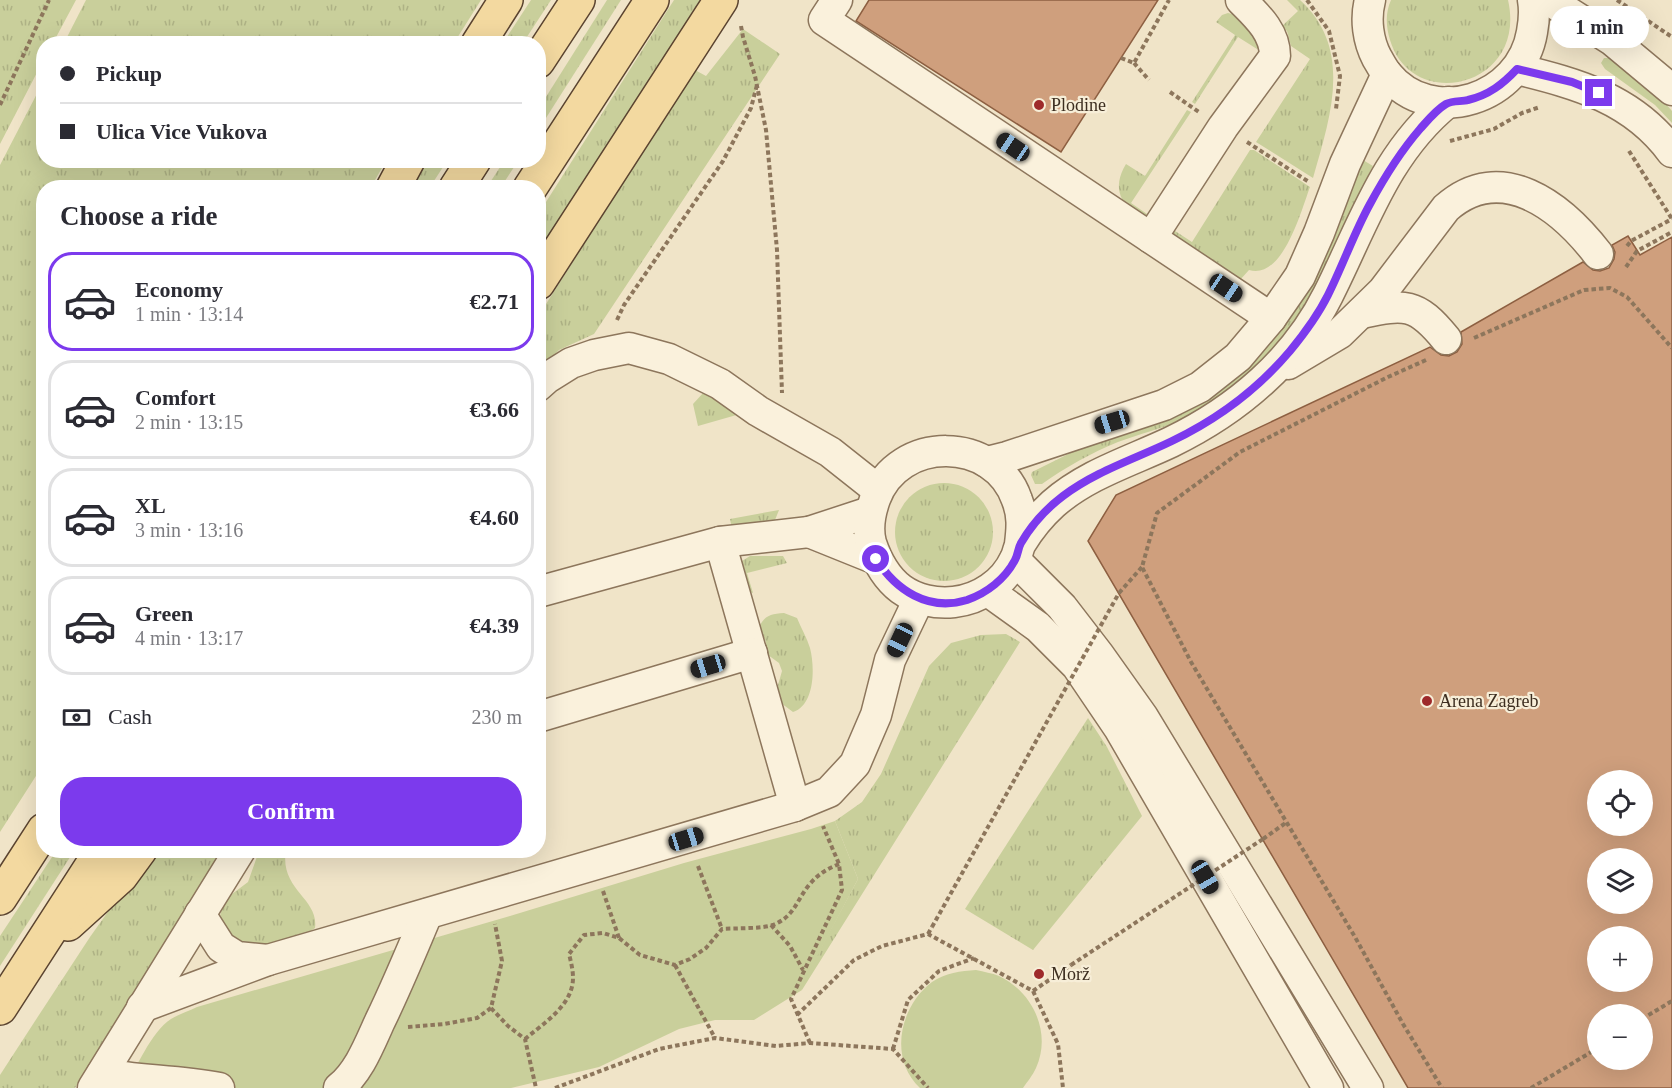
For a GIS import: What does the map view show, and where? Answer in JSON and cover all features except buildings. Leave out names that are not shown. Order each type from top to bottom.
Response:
[{"type":"main road","points":[[483,36],[506,0]]},
{"type":"main road","points":[[546,49],[578,0]]},
{"type":"main road","points":[[546,163],[652,0]]},
{"type":"main road","points":[[546,272],[731,11]]},
{"type":"main road","points":[[0,898],[36,842]]},
{"type":"main road","points":[[0,1008],[97,858]]},
{"type":"main road","points":[[36,953],[121,876],[134,858]]},
{"type":"street","points":[[837,0],[824,20],[1271,318]]},
{"type":"street","points":[[1151,238],[1223,127],[1275,56],[1275,44],[1270,33],[1241,0]]},
{"type":"street","points":[[1366,2],[1367,27],[1373,50],[1387,74],[1402,87],[1419,97],[1448,102],[1467,101],[1487,94],[1517,69],[1530,43],[1533,0]]},
{"type":"street","points":[[1549,0],[1612,40],[1672,90]]},
{"type":"street","points":[[1517,69],[1572,82],[1599,93],[1654,131],[1672,152]]},
{"type":"street","points":[[987,462],[1164,405],[1222,371],[1238,357],[1271,318],[1300,276],[1345,164],[1387,74]]},
{"type":"street","points":[[1368,1088],[1143,717],[1062,607],[1018,552],[1022,520],[1017,498],[1005,477],[987,462],[964,452],[939,450],[915,456],[894,470],[874,501],[869,536],[876,559],[887,576],[901,589],[919,599],[942,603],[966,600],[988,591],[1003,577],[1018,552],[1051,506],[1079,484],[1172,441],[1214,418],[1255,389],[1270,375],[1319,312],[1369,205],[1393,166],[1418,131],[1448,102]]},
{"type":"street","points":[[1270,375],[1340,333],[1383,291],[1446,208],[1459,198],[1476,190],[1492,187],[1509,188],[1540,200],[1562,216],[1598,254]]},
{"type":"street","points":[[1361,313],[1396,306],[1411,309],[1431,321],[1447,347]]},
{"type":"street","points":[[546,379],[571,363],[628,348],[669,360],[720,384],[758,411],[830,453],[874,501]]},
{"type":"street","points":[[546,590],[720,542],[809,532],[874,501]]},
{"type":"street","points":[[809,532],[876,559]]},
{"type":"street","points":[[720,542],[752,653],[808,814]]},
{"type":"street","points":[[988,591],[1038,627],[1077,666],[1119,728],[1328,1088]]},
{"type":"street","points":[[142,1007],[268,960],[427,914],[808,814],[855,764],[876,715],[890,660],[919,599]]},
{"type":"street","points":[[546,715],[752,653]]},
{"type":"street","points":[[98,1081],[235,858]]},
{"type":"street","points":[[200,914],[221,947],[237,957],[268,960]]},
{"type":"street","points":[[339,1088],[350,1080],[368,1048],[406,968],[427,914]]},
{"type":"street","points":[[98,1081],[124,1078],[187,1082],[219,1088]]},
{"type":"path","points":[[0,105],[49,0]]},
{"type":"path","points":[[1134,63],[1169,0]]},
{"type":"path","points":[[1307,0],[1329,31],[1340,76],[1335,118]]},
{"type":"path","points":[[1617,0],[1672,37]]},
{"type":"path","points":[[731,11],[743,37],[757,84],[766,130],[777,250],[782,396]]},
{"type":"path","points":[[1121,58],[1134,63],[1149,80]]},
{"type":"path","points":[[614,326],[624,305],[723,161],[751,108],[757,84]]},
{"type":"path","points":[[1170,92],[1205,116]]},
{"type":"path","points":[[1445,143],[1494,129],[1531,108],[1548,106]]},
{"type":"path","points":[[1243,140],[1316,186]]},
{"type":"path","points":[[1625,146],[1672,219],[1631,241]]},
{"type":"path","points":[[1637,252],[1672,232]]},
{"type":"path","points":[[928,934],[1119,593],[1142,567],[1157,513],[1240,452],[1447,347],[1584,290],[1610,288],[1627,297],[1672,348]]},
{"type":"path","points":[[1142,567],[1191,662],[1442,1088]]},
{"type":"path","points":[[808,814],[839,864],[842,890],[791,999],[810,1043]]},
{"type":"path","points":[[1032,991],[1287,822]]},
{"type":"path","points":[[694,856],[722,929]]},
{"type":"path","points":[[525,1040],[556,1013],[570,995],[573,978],[569,954],[584,935],[603,933],[619,938],[640,955],[675,965],[690,959],[706,948],[722,929],[771,925],[788,916],[799,903],[808,886],[825,870],[839,864]]},
{"type":"path","points":[[600,883],[619,938]]},
{"type":"path","points":[[399,1028],[477,1018],[491,1008],[502,962],[499,938],[492,915]]},
{"type":"path","points":[[771,925],[790,946],[804,971]]},
{"type":"path","points":[[797,1015],[854,960],[882,946],[928,934],[1032,991],[1058,1044],[1063,1088]]},
{"type":"path","points":[[893,1049],[908,1000],[939,971],[974,958]]},
{"type":"path","points":[[675,965],[715,1038]]},
{"type":"path","points":[[1653,1012],[1672,1001]]},
{"type":"path","points":[[491,1008],[525,1040],[536,1088]]},
{"type":"path","points":[[555,1088],[659,1048],[715,1038],[776,1046],[810,1043],[893,1049],[928,1088]]},
{"type":"path","points":[[1531,1088],[1587,1055]]},
{"type":"green space","points":[[0,0],[76,0],[57,36],[36,36],[36,75],[0,144]]},
{"type":"green space","points":[[86,0],[481,0],[458,36],[68,36]]},
{"type":"green space","points":[[531,0],[551,0],[528,36],[508,36]]},
{"type":"green space","points":[[607,0],[621,0],[546,118],[546,97]]},
{"type":"green space","points":[[674,0],[702,0],[546,241],[546,202]]},
{"type":"green space","points":[[1287,0],[1300,0],[1317,19],[1327,40],[1332,62],[1331,108],[1313,178],[1256,142],[1310,59],[1291,46],[1287,31],[1281,27],[1298,11]]},
{"type":"green space","points":[[1391,0],[1508,0],[1510,30],[1501,53],[1485,70],[1465,80],[1442,83],[1421,77],[1402,63],[1390,40],[1388,30],[1388,10]]},
{"type":"green space","points":[[1232,14],[1256,38],[1259,46],[1257,49],[1238,37],[1195,104],[1192,102],[1235,35],[1216,22],[1222,15]]},
{"type":"green space","points":[[743,29],[780,54],[594,334],[559,350],[546,363],[546,304],[695,70],[706,76]]},
{"type":"green space","points":[[1604,58],[1610,58],[1660,97],[1672,111],[1672,123],[1655,105],[1605,69],[1601,63]]},
{"type":"green space","points":[[36,96],[36,168],[382,168],[375,180],[36,180],[36,776],[0,832],[0,165]]},
{"type":"green space","points":[[1187,110],[1191,112],[1131,203],[1150,216],[1144,219],[1129,208],[1121,196],[1119,181],[1122,173],[1126,164],[1145,176]]},
{"type":"green space","points":[[1250,150],[1254,150],[1310,187],[1296,226],[1281,254],[1272,265],[1261,270],[1249,270],[1240,280],[1173,236],[1172,229],[1192,242]]},
{"type":"green space","points":[[1363,160],[1373,166],[1313,294],[1288,332],[1257,367],[1203,409],[1175,423],[1108,446],[1042,484],[1035,484],[1032,472],[1248,365],[1278,332],[1344,206]]},
{"type":"green space","points":[[424,168],[442,168],[435,180],[416,180]]},
{"type":"green space","points":[[499,168],[513,168],[506,180],[492,180]]},
{"type":"green space","points":[[704,392],[740,414],[698,426],[693,404]]},
{"type":"green space","points":[[934,483],[954,483],[979,497],[990,513],[993,532],[990,551],[979,567],[954,581],[934,581],[917,573],[903,559],[895,542],[895,522],[903,505],[917,491]]},
{"type":"green space","points":[[779,510],[775,520],[732,529],[730,519]]},
{"type":"green space","points":[[750,556],[783,556],[787,563],[747,573],[753,593],[748,591],[742,573],[742,561]]},
{"type":"green space","points":[[784,613],[797,618],[810,648],[813,665],[812,684],[806,702],[793,712],[781,703],[776,692],[782,671],[779,663],[768,655],[765,649],[766,642],[759,627],[769,616]]},
{"type":"green space","points":[[1006,634],[1020,642],[802,990],[800,987],[858,879],[835,821],[862,802],[881,774],[929,666],[951,643],[981,635]]},
{"type":"green space","points":[[1088,718],[1107,747],[1142,816],[1033,950],[965,909]]},
{"type":"green space","points":[[835,821],[858,879],[801,987],[802,990],[754,1020],[715,1020],[679,1029],[599,1067],[511,1088],[123,1088],[151,1041],[164,1025],[174,1017],[197,1007],[684,863]]},
{"type":"green space","points":[[51,858],[69,858],[0,966],[0,936]]},
{"type":"green space","points":[[148,858],[217,858],[75,1088],[0,1088],[0,1075],[90,937]]},
{"type":"green space","points":[[257,858],[285,858],[288,875],[311,909],[315,918],[315,928],[295,939],[273,946],[243,945],[225,935],[220,916],[224,900],[248,882]]},
{"type":"green space","points":[[976,970],[996,975],[1011,983],[1030,1003],[1036,1015],[1042,1041],[1036,1068],[1023,1088],[920,1088],[910,1076],[901,1048],[902,1033],[912,1004],[921,992],[942,976]]},
{"type":"place","name":"Plodine","points":[[1039,105]]},
{"type":"place","name":"Arena Zagreb","points":[[1427,701]]},
{"type":"place","name":"Morž","points":[[1039,974]]},
{"type":"route","points":[[876,559],[887,576],[901,589],[919,599],[942,603],[966,600],[988,591],[1003,577],[1015,560],[1020,544],[1062,496],[1079,484],[1172,441],[1214,418],[1255,389],[1270,375],[1319,312],[1369,205],[1393,166],[1418,131],[1448,102],[1467,101],[1487,94],[1517,69],[1572,82],[1599,93]]}]
